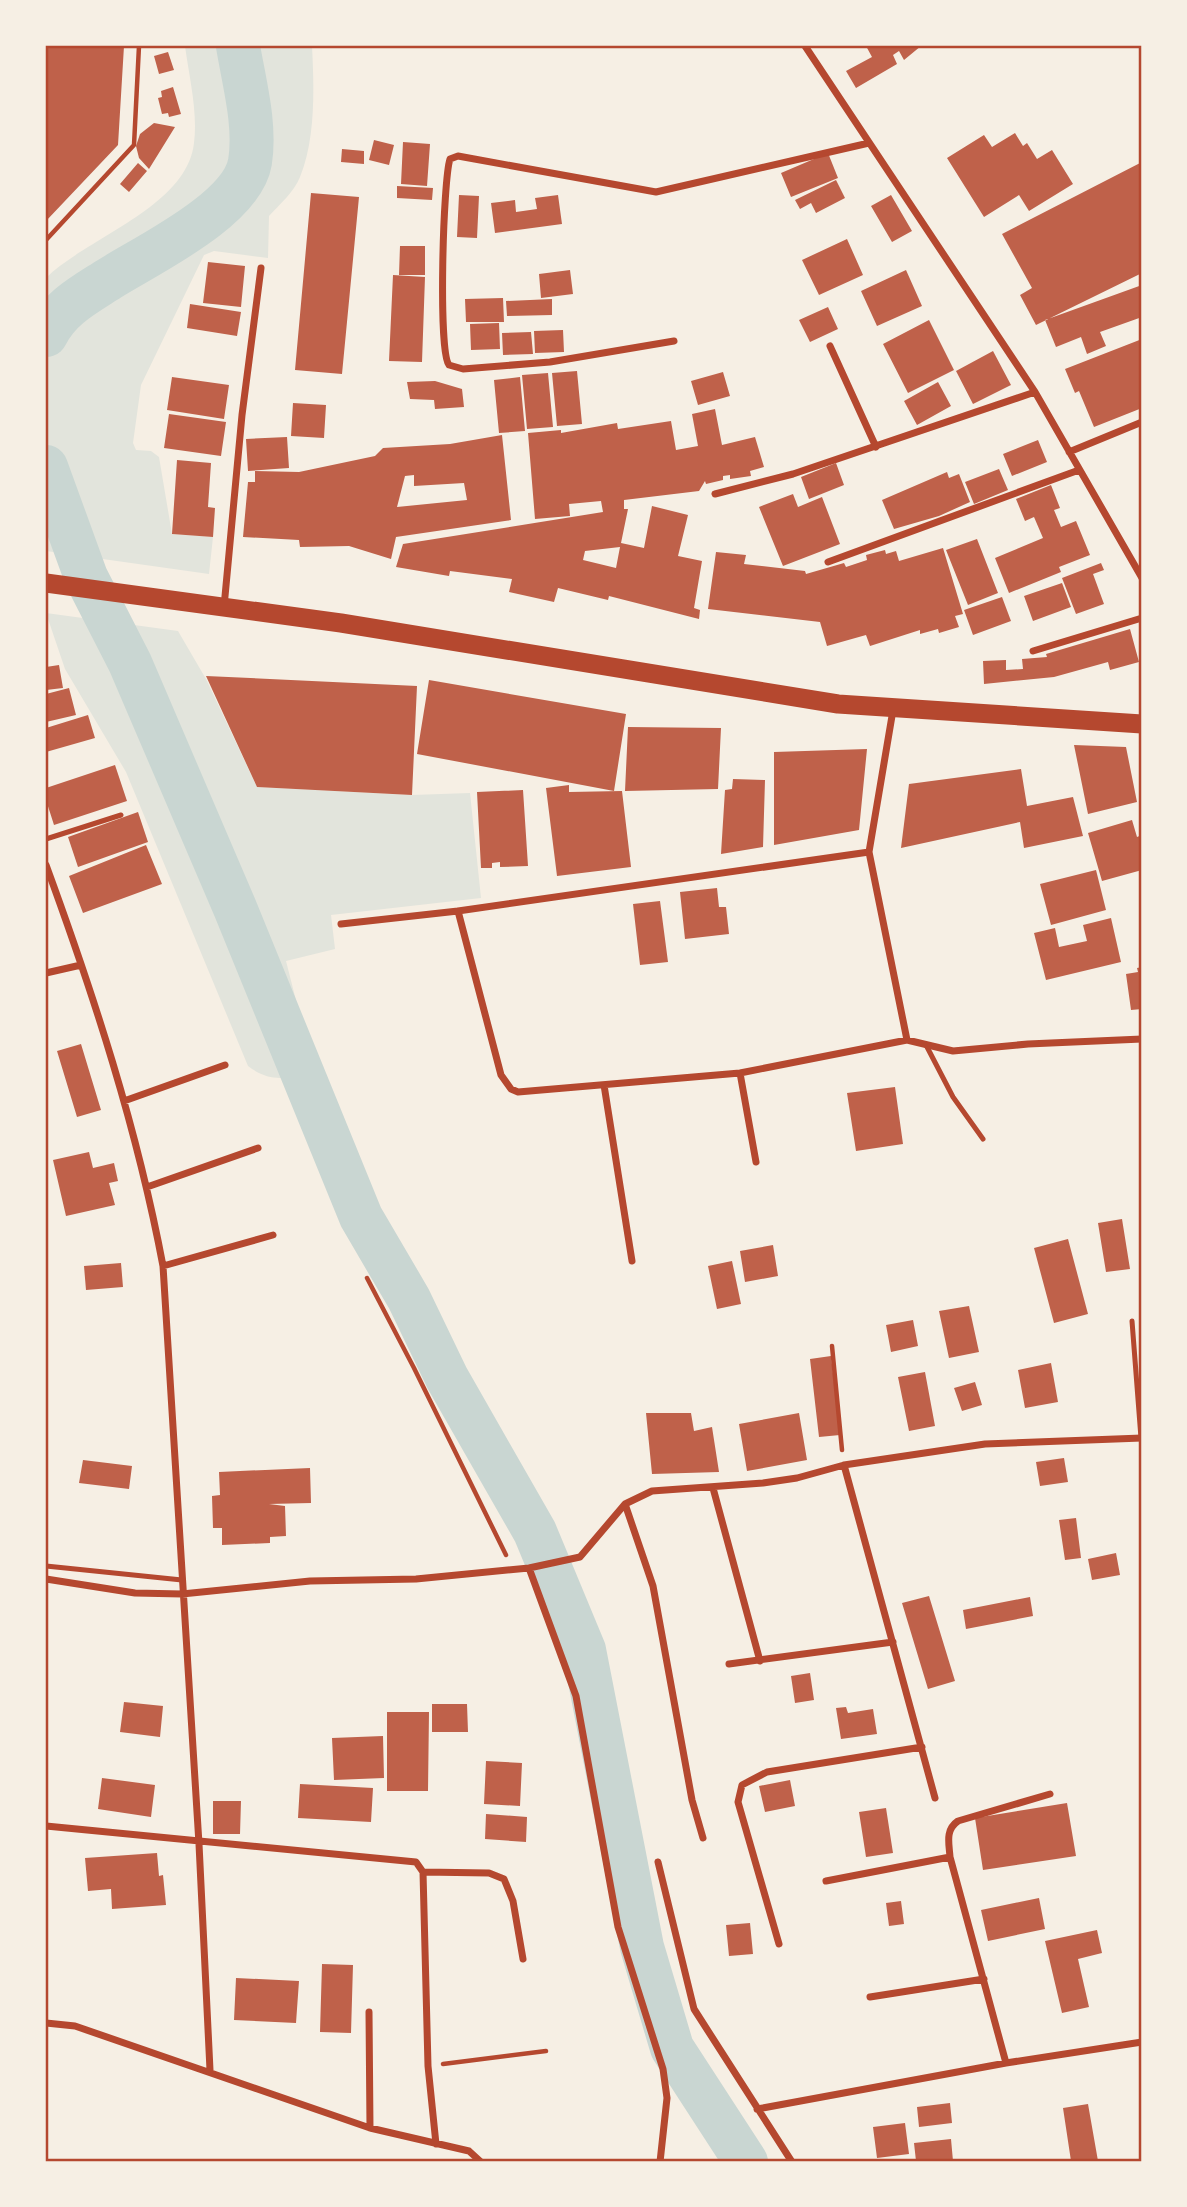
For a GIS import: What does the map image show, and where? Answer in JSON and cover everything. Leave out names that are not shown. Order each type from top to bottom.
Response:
[{"type":"highway","points":[[46,583],[224,607],[838,704],[1142,724]]},
{"type":"street","points":[[805,46],[1035,392],[1142,578]]},
{"type":"street","points":[[674,341],[550,362],[463,369],[449,365],[443,353],[443,301],[446,183],[450,159],[458,156],[528,167],[656,192],[869,143]]},
{"type":"street","points":[[224,607],[242,415],[261,268]]},
{"type":"street","points":[[830,346],[876,447]]},
{"type":"street","points":[[715,494],[793,474],[1035,392]]},
{"type":"street","points":[[1069,452],[1142,422]]},
{"type":"street","points":[[828,562],[1079,470]]},
{"type":"street","points":[[1033,651],[1142,618]]},
{"type":"street","points":[[893,709],[869,852],[907,1040]]},
{"type":"street","points":[[341,924],[458,911],[869,852]]},
{"type":"street","points":[[46,864],[105,1031],[147,1187],[163,1266],[199,1844],[210,2070]]},
{"type":"street","points":[[458,911],[501,1075],[506,1083],[518,1092],[740,1073],[907,1040],[953,1051],[1028,1044],[1142,1040]]},
{"type":"street","points":[[46,973],[81,965]]},
{"type":"street","points":[[124,1101],[225,1065]]},
{"type":"street","points":[[740,1073],[756,1162]]},
{"type":"street","points":[[604,1085],[632,1261]]},
{"type":"street","points":[[147,1187],[258,1148]]},
{"type":"street","points":[[163,1266],[273,1235]]},
{"type":"street","points":[[46,1579],[135,1593],[182,1594],[310,1581],[416,1579],[532,1568],[580,1557],[625,1504],[652,1491],[713,1488],[797,1478],[844,1465],[985,1444],[1141,1439]]},
{"type":"street","points":[[844,1465],[935,1798]]},
{"type":"street","points":[[713,1488],[760,1661]]},
{"type":"street","points":[[625,1504],[653,1586],[692,1800],[703,1838]]},
{"type":"street","points":[[532,1568],[576,1696],[618,1927],[663,2069],[667,2098],[660,2161]]},
{"type":"street","points":[[729,1664],[893,1642]]},
{"type":"street","points":[[779,1944],[738,1802],[742,1785],[767,1772],[922,1747]]},
{"type":"street","points":[[1006,2063],[950,1857],[948,1835],[951,1826],[958,1821],[1050,1794]]},
{"type":"street","points":[[46,1826],[199,1844],[416,1862],[423,1872],[428,2066],[436,2144]]},
{"type":"street","points":[[826,1881],[950,1857]]},
{"type":"street","points":[[658,1862],[694,2009],[792,2161]]},
{"type":"street","points":[[423,1872],[489,1873],[504,1879],[513,1901],[523,1959]]},
{"type":"street","points":[[870,1997],[984,1979]]},
{"type":"street","points":[[369,2012],[370,2128]]},
{"type":"street","points":[[46,2023],[75,2025],[370,2128],[469,2151],[481,2161]]},
{"type":"street","points":[[757,2109],[1006,2063],[1142,2042]]},
{"type":"lane","points":[[46,839],[121,815]]},
{"type":"lane","points":[[926,1045],[953,1097],[983,1139]]},
{"type":"lane","points":[[1132,1321],[1141,1439]]},
{"type":"lane","points":[[46,1566],[182,1580]]},
{"type":"path","points":[[46,240],[134,145],[139,46]]},
{"type":"path","points":[[366,1278],[414,1368],[512,1569]]},
{"type":"path","points":[[832,1346],[844,1465]]},
{"type":"path","points":[[428,2066],[546,2051]]},
{"type":"shaded area","points":[[185,46],[312,46],[313,62],[313,112],[309,146],[297,182],[269,216],[268,258],[214,251],[204,255],[141,385],[133,443],[136,450],[151,451],[159,457],[172,534],[213,537],[209,574],[46,551],[46,278],[64,263],[155,203],[174,185],[187,166],[194,143],[195,119]]},
{"type":"shaded area","points":[[46,613],[178,631],[206,679],[257,787],[412,795],[470,793],[481,898],[331,915],[335,949],[286,961],[314,1071],[280,1078],[264,1075],[248,1066],[126,772],[65,669]]},
{"type":"building","points":[[46,46],[124,46],[118,145],[46,221]]},
{"type":"building","points":[[866,46],[921,46],[904,60],[899,51],[893,55],[897,64],[856,88],[846,71],[872,57]]},
{"type":"building","points":[[168,52],[174,70],[159,74],[154,56]]},
{"type":"building","points":[[173,87],[181,114],[169,117],[168,113],[162,114],[158,98],[162,97],[161,91]]},
{"type":"building","points":[[154,123],[175,127],[149,169],[139,158],[136,146],[140,134]]},
{"type":"building","points":[[1015,133],[1023,146],[1027,143],[1037,159],[1052,150],[1073,184],[1029,211],[1019,195],[984,217],[947,158],[984,135],[992,147]]},
{"type":"building","points":[[374,140],[394,145],[389,165],[369,160]]},
{"type":"building","points":[[403,142],[430,144],[427,186],[401,184]]},
{"type":"building","points":[[342,149],[364,151],[364,164],[341,162]]},
{"type":"building","points":[[828,153],[838,178],[791,197],[781,173]]},
{"type":"building","points":[[1142,162],[1142,273],[1036,325],[1020,295],[1032,288],[1002,234]]},
{"type":"building","points":[[138,163],[147,171],[129,192],[120,184]]},
{"type":"building","points":[[836,180],[845,198],[816,213],[811,203],[800,209],[795,200]]},
{"type":"building","points":[[397,186],[433,188],[432,200],[397,198]]},
{"type":"building","points":[[311,193],[359,197],[342,374],[295,370]]},
{"type":"building","points":[[459,195],[479,196],[477,238],[457,237]]},
{"type":"building","points":[[558,195],[562,224],[495,233],[491,203],[515,200],[516,212],[537,209],[535,198]]},
{"type":"building","points":[[891,195],[912,231],[892,242],[871,206]]},
{"type":"building","points":[[847,239],[863,275],[819,295],[802,260]]},
{"type":"building","points":[[400,246],[425,246],[425,275],[399,275]]},
{"type":"building","points":[[208,262],[245,266],[241,307],[203,303]]},
{"type":"building","points":[[570,270],[573,294],[541,298],[539,274]]},
{"type":"building","points":[[906,270],[922,306],[877,326],[861,291]]},
{"type":"building","points":[[393,275],[425,277],[422,362],[389,361]]},
{"type":"building","points":[[1142,285],[1142,317],[1100,332],[1106,346],[1087,354],[1081,337],[1056,347],[1045,320]]},
{"type":"building","points":[[503,298],[504,322],[466,322],[465,299]]},
{"type":"building","points":[[552,299],[552,315],[507,316],[506,301]]},
{"type":"building","points":[[190,304],[241,312],[237,336],[187,328]]},
{"type":"building","points":[[828,307],[838,329],[810,342],[799,320]]},
{"type":"building","points":[[929,320],[954,370],[908,393],[883,344]]},
{"type":"building","points":[[499,323],[500,349],[471,350],[470,324]]},
{"type":"building","points":[[563,330],[564,352],[535,353],[534,331]]},
{"type":"building","points":[[531,332],[533,354],[503,355],[502,333]]},
{"type":"building","points":[[1142,339],[1142,408],[1094,427],[1079,391],[1075,393],[1065,369]]},
{"type":"building","points":[[993,351],[1011,385],[973,404],[956,371]]},
{"type":"building","points":[[577,371],[582,424],[557,426],[552,373]]},
{"type":"building","points":[[723,372],[730,396],[698,405],[691,381]]},
{"type":"building","points":[[548,373],[553,427],[527,429],[522,375]]},
{"type":"building","points":[[172,377],[229,385],[224,419],[167,410]]},
{"type":"building","points":[[520,377],[525,431],[499,433],[494,380]]},
{"type":"building","points":[[435,381],[462,389],[464,407],[435,409],[434,400],[410,399],[407,382]]},
{"type":"building","points":[[938,382],[951,406],[917,425],[904,401]]},
{"type":"building","points":[[293,403],[326,405],[324,438],[291,436]]},
{"type":"building","points":[[715,409],[722,445],[755,437],[764,467],[750,471],[751,476],[730,479],[730,475],[723,476],[723,480],[706,484],[705,481],[699,491],[624,500],[624,509],[628,509],[621,543],[644,548],[652,506],[688,515],[678,556],[702,561],[694,608],[700,610],[699,619],[609,596],[608,600],[558,588],[554,602],[509,592],[512,579],[450,571],[449,576],[396,567],[403,544],[603,512],[601,501],[569,504],[570,516],[535,519],[528,433],[561,430],[561,433],[617,423],[618,429],[671,421],[676,450],[698,446],[692,414]],"holes":[[[620,547],[616,568],[583,560],[585,551]]]},
{"type":"building","points":[[169,414],[226,422],[221,456],[164,448]]},
{"type":"building","points":[[502,435],[511,520],[396,537],[391,559],[349,546],[300,547],[299,540],[243,537],[248,482],[255,482],[255,471],[299,472],[375,456],[383,448],[450,444]],"holes":[[[414,475],[414,486],[464,483],[467,500],[397,507],[405,476]]]},
{"type":"building","points":[[287,437],[289,468],[248,471],[246,439]]},
{"type":"building","points":[[1038,440],[1047,462],[1012,476],[1003,454]]},
{"type":"building","points":[[177,460],[211,463],[208,507],[215,508],[213,537],[172,534]]},
{"type":"building","points":[[836,463],[844,485],[809,499],[801,477]]},
{"type":"building","points":[[999,469],[1008,490],[974,504],[965,482]]},
{"type":"building","points":[[947,472],[949,478],[959,474],[970,502],[939,516],[894,529],[882,500]]},
{"type":"building","points":[[1051,485],[1060,508],[1054,510],[1061,527],[1076,521],[1090,555],[1059,567],[1061,572],[1009,593],[995,558],[1043,538],[1034,517],[1025,521],[1016,499]]},
{"type":"building","points":[[793,494],[798,507],[822,497],[840,544],[783,566],[759,507]]},
{"type":"building","points":[[977,539],[998,593],[968,605],[946,550]]},
{"type":"building","points":[[943,548],[963,614],[955,616],[959,627],[939,633],[938,629],[920,634],[920,630],[870,646],[866,635],[827,646],[820,622],[708,609],[716,552],[746,555],[744,564],[805,571],[806,574],[844,563],[846,567],[867,560],[866,555],[885,550],[886,554],[896,551],[899,561]]},
{"type":"building","points":[[1101,563],[1104,570],[1093,574],[1104,604],[1076,614],[1062,578]]},
{"type":"building","points":[[1062,583],[1071,607],[1033,621],[1024,596]]},
{"type":"building","points":[[1002,597],[1011,621],[973,635],[964,610]]},
{"type":"building","points":[[1130,629],[1139,662],[1110,670],[1108,662],[1054,677],[984,684],[983,661],[1006,660],[1006,670],[1023,669],[1022,659],[1047,657],[1046,654]]},
{"type":"building","points":[[59,665],[63,688],[46,690],[46,667]]},
{"type":"building","points":[[206,676],[417,686],[412,795],[257,787]]},
{"type":"building","points":[[429,680],[626,714],[614,791],[417,754]]},
{"type":"building","points":[[69,688],[76,715],[46,722],[46,694]]},
{"type":"building","points":[[88,715],[95,738],[46,752],[46,728]]},
{"type":"building","points":[[628,727],[721,728],[718,789],[625,791]]},
{"type":"building","points":[[1074,745],[1126,747],[1137,802],[1088,814]]},
{"type":"building","points":[[867,749],[859,830],[774,845],[774,752]]},
{"type":"building","points":[[115,765],[127,801],[54,825],[46,800],[46,788]]},
{"type":"building","points":[[1021,769],[1027,806],[1073,797],[1083,836],[1024,848],[1020,822],[901,848],[909,784]]},
{"type":"building","points":[[733,779],[765,780],[763,847],[721,854],[725,790],[732,789]]},
{"type":"building","points":[[569,785],[569,792],[622,791],[631,867],[557,876],[546,788]]},
{"type":"building","points":[[523,790],[528,866],[500,867],[500,862],[492,863],[492,868],[481,868],[477,792]]},
{"type":"building","points":[[138,812],[148,842],[78,867],[68,837]]},
{"type":"building","points":[[1132,820],[1137,837],[1142,835],[1142,870],[1102,881],[1088,833]]},
{"type":"building","points":[[146,845],[162,884],[83,913],[69,876]]},
{"type":"building","points":[[1096,870],[1106,910],[1051,925],[1040,884]]},
{"type":"building","points":[[717,888],[719,907],[726,907],[729,934],[685,939],[680,892]]},
{"type":"building","points":[[660,901],[668,962],[640,965],[633,904]]},
{"type":"building","points":[[1111,918],[1121,962],[1046,980],[1034,933],[1055,928],[1059,947],[1087,941],[1083,925]]},
{"type":"building","points":[[1142,967],[1142,1009],[1131,1010],[1126,974],[1138,972],[1137,968]]},
{"type":"building","points":[[81,1044],[101,1110],[77,1117],[57,1051]]},
{"type":"building","points":[[895,1087],[903,1144],[856,1151],[847,1093]]},
{"type":"building","points":[[89,1152],[93,1168],[114,1163],[118,1181],[109,1183],[115,1205],[66,1216],[53,1160]]},
{"type":"building","points":[[1122,1219],[1130,1269],[1106,1272],[1098,1223]]},
{"type":"building","points":[[1068,1239],[1088,1314],[1054,1323],[1034,1248]]},
{"type":"building","points":[[773,1245],[778,1276],[745,1282],[740,1251]]},
{"type":"building","points":[[732,1261],[741,1304],[717,1309],[708,1266]]},
{"type":"building","points":[[121,1263],[123,1287],[86,1290],[84,1266]]},
{"type":"building","points":[[969,1306],[979,1352],[949,1358],[939,1311]]},
{"type":"building","points":[[913,1320],[918,1346],[891,1352],[886,1325]]},
{"type":"building","points":[[831,1356],[840,1435],[819,1437],[810,1359]]},
{"type":"building","points":[[1051,1363],[1058,1402],[1025,1408],[1018,1370]]},
{"type":"building","points":[[925,1372],[935,1426],[909,1431],[898,1377]]},
{"type":"building","points":[[975,1382],[982,1405],[962,1411],[954,1388]]},
{"type":"building","points":[[646,1413],[691,1413],[694,1431],[712,1427],[719,1472],[652,1474]]},
{"type":"building","points":[[799,1413],[807,1460],[747,1471],[739,1424]]},
{"type":"building","points":[[1064,1458],[1068,1482],[1040,1486],[1036,1462]]},
{"type":"building","points":[[83,1460],[132,1466],[129,1489],[79,1483]]},
{"type":"building","points":[[310,1468],[311,1503],[269,1504],[285,1506],[286,1536],[270,1537],[270,1543],[222,1545],[222,1528],[213,1528],[212,1496],[220,1495],[219,1472]]},
{"type":"building","points":[[1076,1518],[1081,1558],[1065,1560],[1059,1520]]},
{"type":"building","points":[[1116,1553],[1120,1575],[1092,1580],[1088,1559]]},
{"type":"building","points":[[929,1596],[955,1681],[928,1689],[902,1603]]},
{"type":"building","points":[[1030,1597],[1033,1616],[966,1629],[963,1610]]},
{"type":"building","points":[[810,1673],[814,1700],[795,1703],[791,1676]]},
{"type":"building","points":[[124,1702],[163,1706],[160,1737],[120,1732]]},
{"type":"building","points":[[432,1704],[467,1704],[468,1732],[432,1732]]},
{"type":"building","points":[[846,1707],[848,1713],[873,1709],[877,1734],[841,1739],[836,1708]]},
{"type":"building","points":[[387,1712],[429,1712],[428,1791],[387,1791]]},
{"type":"building","points":[[383,1736],[384,1778],[334,1780],[332,1738]]},
{"type":"building","points":[[486,1761],[522,1763],[520,1806],[484,1804]]},
{"type":"building","points":[[102,1778],[155,1785],[151,1817],[98,1809]]},
{"type":"building","points":[[790,1780],[795,1806],[765,1812],[759,1786]]},
{"type":"building","points":[[300,1784],[373,1788],[371,1822],[298,1818]]},
{"type":"building","points":[[213,1801],[241,1801],[240,1834],[213,1834]]},
{"type":"building","points":[[1067,1803],[1076,1856],[983,1870],[975,1818]]},
{"type":"building","points":[[886,1808],[893,1853],[866,1857],[859,1812]]},
{"type":"building","points":[[486,1814],[527,1817],[526,1842],[485,1839]]},
{"type":"building","points":[[157,1853],[159,1876],[163,1875],[166,1905],[112,1909],[111,1889],[88,1891],[85,1858]]},
{"type":"building","points":[[1039,1898],[1045,1929],[988,1941],[981,1910]]},
{"type":"building","points":[[901,1901],[904,1924],[889,1926],[886,1903]]},
{"type":"building","points":[[750,1923],[753,1954],[729,1956],[726,1925]]},
{"type":"building","points":[[1097,1930],[1102,1953],[1078,1959],[1089,2007],[1062,2013],[1045,1941]]},
{"type":"building","points":[[322,1964],[353,1965],[351,2033],[320,2032]]},
{"type":"building","points":[[236,1978],[299,1981],[296,2023],[234,2020]]},
{"type":"building","points":[[950,2103],[952,2123],[919,2127],[917,2107]]},
{"type":"building","points":[[1088,2104],[1098,2161],[1071,2161],[1063,2108]]},
{"type":"building","points":[[905,2123],[909,2154],[877,2158],[873,2127]]},
{"type":"building","points":[[951,2139],[953,2161],[916,2161],[914,2143]]},
{"type":"waterway","points":[[46,335],[51,325],[73,303],[191,230],[230,197],[243,180],[250,162],[252,133],[238,46]]},
{"type":"waterway","points":[[46,467],[86,577],[130,663],[235,908],[361,1217],[409,1299],[447,1378],[535,1532],[584,1650],[642,1947],[672,2048],[746,2162]]}]
